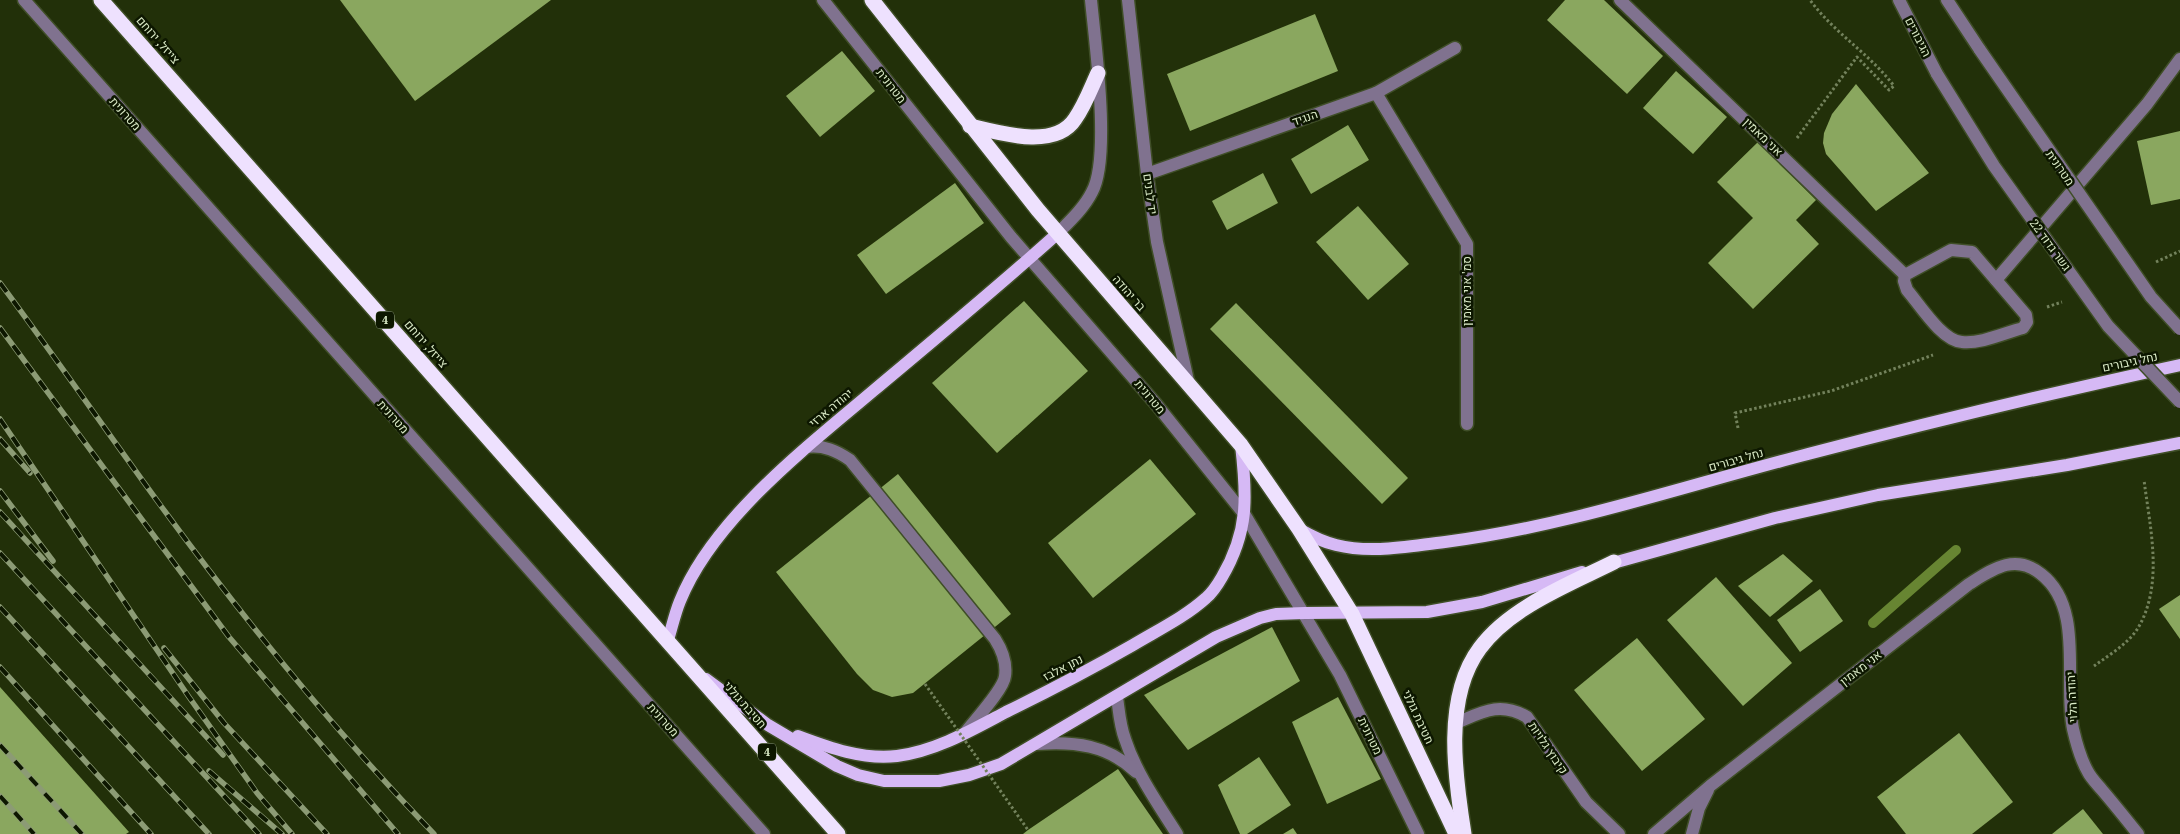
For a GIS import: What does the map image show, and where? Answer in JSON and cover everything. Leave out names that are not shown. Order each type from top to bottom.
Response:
[{"type":"highway","name":"צייזל, ירוחם","points":[[101,0],[668,640]]},
{"type":"highway","name":"בר יהודה","points":[[872,0],[970,126],[1058,233],[1241,445],[1299,529],[1352,614]]},
{"type":"highway","points":[[970,126],[1022,136],[1047,136],[1060,133],[1075,120],[1098,73]]},
{"type":"highway","points":[[1464,834],[1456,763],[1456,723],[1461,687],[1469,667],[1480,648],[1515,615],[1544,596],[1614,562]]},
{"type":"highway","name":"חטיבת גולני","points":[[1352,614],[1456,834]]},
{"type":"highway","name":"חטיבת גולני","points":[[668,640],[838,834]]},
{"type":"main road","name":"יהודה ארזי","points":[[668,640],[680,601],[696,570],[717,540],[748,502],[807,447],[1058,233]]},
{"type":"main road","name":"נחל גיבורים","points":[[1299,529],[1319,540],[1338,546],[1386,550],[1489,536],[1573,519],[1807,454],[2117,379],[2180,366]]},
{"type":"main road","points":[[1352,614],[1412,613],[1482,602],[1614,562],[1775,518],[1878,495],[2067,465],[2180,443]]},
{"type":"main road","name":"נתן אלבז","points":[[768,725],[827,747],[872,756],[896,756],[925,750],[965,733],[1086,672],[1183,615],[1208,597],[1226,569],[1239,536],[1245,514],[1245,475],[1241,445]]},
{"type":"main road","name":"נתן אלבז","points":[[696,671],[768,725],[837,766],[858,775],[884,781],[939,781],[969,775],[1001,764],[1216,637],[1245,623],[1276,614],[1352,614]]},
{"type":"street","name":"מטרונית","points":[[24,0],[764,834]]},
{"type":"street","name":"מטרונית","points":[[823,0],[1029,259],[1156,404],[1245,514],[1340,675],[1418,834]]},
{"type":"street","points":[[1058,233],[1077,213],[1093,191],[1099,169],[1098,73],[1091,0]]},
{"type":"street","name":"יד לבנים","points":[[1128,0],[1147,174],[1159,251],[1189,385]]},
{"type":"street","name":"אני מאמין","points":[[1620,0],[1905,275]]},
{"type":"street","name":"הגיבורים","points":[[1899,0],[1937,74]]},
{"type":"street","name":"מטרונית","points":[[1948,0],[1980,50],[2151,297],[2180,329]]},
{"type":"street","name":"הנגיד","points":[[1147,174],[1376,93],[1455,48]]},
{"type":"street","points":[[1996,280],[2147,104],[2180,59]]},
{"type":"street","name":"גשר גדוד 22","points":[[1937,74],[1994,166],[2108,326],[2180,402]]},
{"type":"street","name":"סמ' אני מאמין","points":[[1376,93],[1467,244],[1467,424]]},
{"type":"street","points":[[1951,250],[1972,252],[1996,280],[2026,315],[2027,322],[2022,328],[1971,342],[1961,342],[1945,336],[1907,290],[1904,281],[1905,275],[1951,250]]},
{"type":"street","points":[[807,447],[818,446],[829,449],[850,460],[995,639],[1003,652],[1006,677],[965,733]]},
{"type":"street","name":"אני מאמין","points":[[1654,834],[1710,786],[1969,584],[1996,568],[2018,563]]},
{"type":"street","name":"יהודה הלוי","points":[[2018,563],[2034,568],[2052,582],[2062,606],[2069,632],[2073,728],[2088,772],[2138,834]]},
{"type":"street","points":[[1117,697],[1124,739],[1143,779],[1177,834]]},
{"type":"street","name":"קיבוץ גלויות","points":[[1456,723],[1483,712],[1497,709],[1514,709],[1527,717],[1582,796],[1619,834]]},
{"type":"street","points":[[1037,744],[1063,742],[1102,749],[1125,761],[1143,779]]},
{"type":"street","name":"אני מאמין","points":[[1692,834],[1699,808],[1710,786]]},
{"type":"path","points":[[1783,157],[1857,57],[1889,90],[1894,86],[1884,72],[1824,19],[1810,0]]},
{"type":"path","points":[[1738,428],[1735,413],[1831,391],[1934,355]]},
{"type":"path","points":[[2071,681],[2118,650],[2137,629],[2149,604],[2152,578],[2152,547],[2144,480]]},
{"type":"path","points":[[925,684],[1028,830]]},
{"type":"building","points":[[340,0],[551,0],[415,101]]},
{"type":"building","points":[[1565,0],[1604,0],[1663,56],[1627,94],[1547,20]]},
{"type":"building","points":[[1315,14],[1338,71],[1190,131],[1167,74]]},
{"type":"building","points":[[842,51],[875,91],[820,137],[786,96]]},
{"type":"building","points":[[1676,71],[1727,117],[1693,154],[1643,108]]},
{"type":"building","points":[[1856,84],[1929,173],[1876,211],[1826,154],[1823,143],[1824,133],[1832,114]]},
{"type":"building","points":[[1348,125],[1369,160],[1311,194],[1291,159]]},
{"type":"building","points":[[2180,131],[2180,199],[2151,205],[2137,141]]},
{"type":"building","points":[[1758,142],[1816,200],[1796,220],[1819,244],[1753,309],[1708,263],[1753,218],[1717,182]]},
{"type":"building","points":[[1263,173],[1278,203],[1227,230],[1212,201]]},
{"type":"building","points":[[955,183],[984,223],[886,294],[857,255]]},
{"type":"building","points":[[1358,206],[1409,264],[1368,300],[1316,242]]},
{"type":"building","points":[[1024,301],[1088,371],[997,453],[932,383]]},
{"type":"building","points":[[1236,303],[1408,478],[1382,504],[1210,329]]},
{"type":"building","points":[[1150,459],[1196,514],[1093,598],[1048,543]]},
{"type":"building","points":[[898,474],[1011,614],[913,693],[892,697],[873,690],[857,674],[776,572]]},
{"type":"building","points":[[1783,554],[1813,581],[1770,617],[1738,586]]},
{"type":"building","points":[[1716,577],[1792,663],[1743,706],[1667,620]]},
{"type":"building","points":[[1820,589],[1843,621],[1800,652],[1777,620]]},
{"type":"building","points":[[2180,595],[2180,639],[2159,609]]},
{"type":"building","points":[[1272,627],[1300,681],[1188,750],[1144,695]]},
{"type":"building","points":[[1637,638],[1705,719],[1642,771],[1574,690]]},
{"type":"building","points":[[0,687],[129,832],[126,834],[0,834]]},
{"type":"building","points":[[1338,697],[1381,779],[1327,804],[1292,722]]},
{"type":"building","points":[[1959,733],[2013,802],[1972,834],[1906,834],[1877,797]]},
{"type":"building","points":[[1259,757],[1291,805],[1247,834],[1240,834],[1218,785]]},
{"type":"building","points":[[1118,769],[1163,834],[1023,834],[1028,830]]},
{"type":"building","points":[[2083,809],[2103,834],[2052,834]]},
{"type":"building","points":[[1293,828],[1297,834],[1283,834]]},
{"type":"waterway","points":[[1873,623],[1956,550]]},
{"type":"railway","points":[[0,283],[161,506],[258,633],[362,756],[434,834]]},
{"type":"railway","points":[[0,328],[229,637],[398,834]]},
{"type":"railway","points":[[0,419],[189,697],[257,793],[292,834]]},
{"type":"railway","points":[[0,439],[30,473]]},
{"type":"railway","points":[[0,491],[53,561]]},
{"type":"railway","points":[[0,512],[223,755]]},
{"type":"railway","points":[[0,553],[259,834]]},
{"type":"railway","points":[[0,607],[209,834]]},
{"type":"railway","points":[[164,648],[224,723],[327,834]]},
{"type":"railway","points":[[0,667],[151,834]]},
{"type":"railway","points":[[0,745],[82,834]]},
{"type":"railway","points":[[209,771],[282,834]]},
{"type":"railway","points":[[0,796],[34,834]]}]
